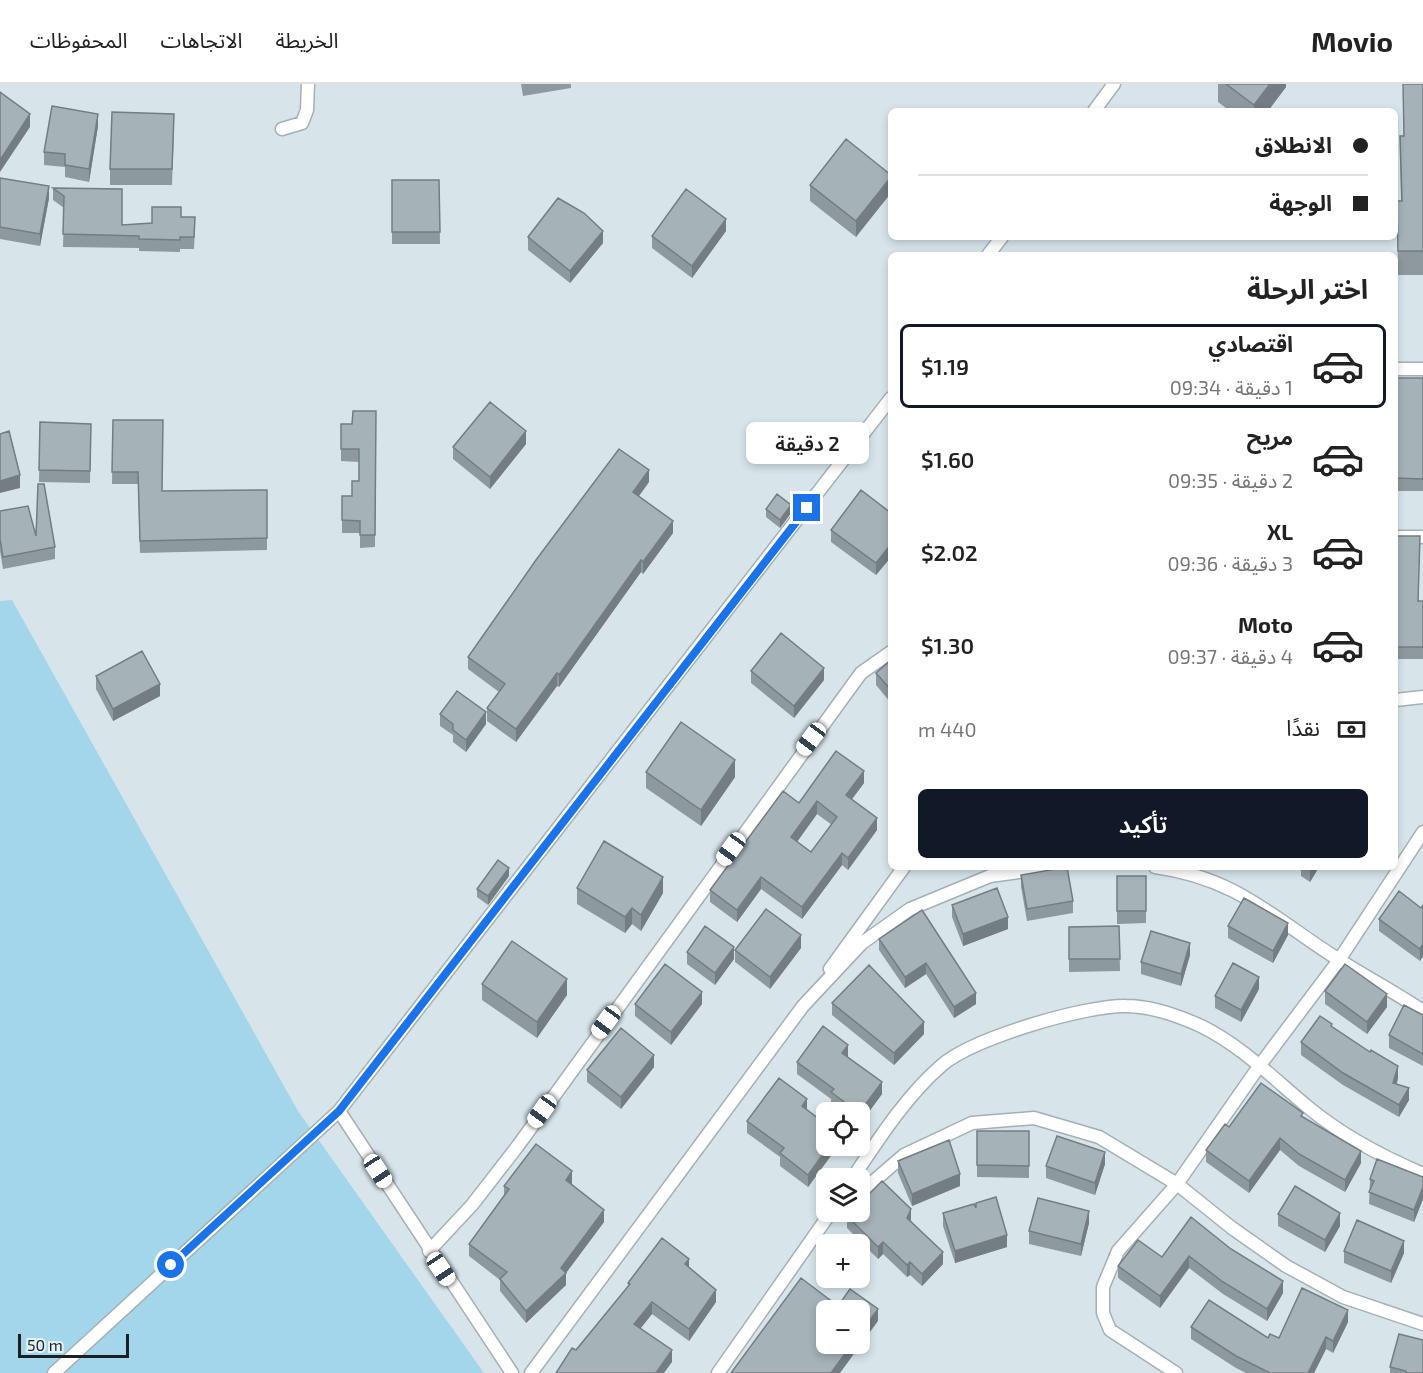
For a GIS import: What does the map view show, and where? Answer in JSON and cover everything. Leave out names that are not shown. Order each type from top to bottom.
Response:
[{"type":"street","points":[[282,129],[302,123],[308,110],[308,84]]},
{"type":"street","points":[[1096,108],[1114,84]]},
{"type":"street","points":[[990,252],[1000,240]]},
{"type":"street","points":[[1398,369],[1423,369]]},
{"type":"street","points":[[54,1373],[339,1111],[886,412]]},
{"type":"street","points":[[1398,537],[1423,537]]},
{"type":"street","points":[[429,1251],[472,1205],[517,1146],[861,673],[888,654]]},
{"type":"street","points":[[1398,700],[1423,697]]},
{"type":"street","points":[[1176,1373],[1110,1330],[1103,1312],[1103,1287],[1118,1251],[1177,1184],[1260,1065],[1339,960],[1423,832]]},
{"type":"street","points":[[531,1373],[902,870]]},
{"type":"street","points":[[803,1006],[862,943],[910,909],[990,876],[1033,870]]},
{"type":"street","points":[[1166,870],[1227,886],[1274,913],[1339,960],[1423,1011]]},
{"type":"street","points":[[860,1168],[898,1113],[943,1064],[992,1039],[1053,1019],[1107,1006],[1156,1010],[1202,1027],[1260,1065],[1310,1110],[1351,1138],[1423,1174]]},
{"type":"street","points":[[339,1111],[429,1251],[512,1373]]},
{"type":"street","points":[[870,1184],[904,1155],[972,1123],[1034,1118],[1099,1137],[1177,1184],[1232,1228],[1286,1266],[1343,1298],[1423,1324]]},
{"type":"street","points":[[718,1373],[824,1222]]},
{"type":"street","points":[[809,1245],[831,1222]]},
{"type":"shaded area","points":[[12,600],[298,1111],[484,1373],[0,1373],[0,601]]},
{"type":"building","points":[[1226,84],[1270,84],[1254,105]]},
{"type":"building","points":[[1403,84],[1423,84],[1423,251],[1398,251],[1398,201],[1402,201],[1400,136],[1404,136]]},
{"type":"building","points":[[0,92],[30,114],[0,160]]},
{"type":"building","points":[[52,106],[98,114],[89,169],[65,165],[65,154],[44,152]]},
{"type":"building","points":[[112,112],[174,114],[172,169],[110,169]]},
{"type":"building","points":[[846,139],[888,173],[888,181],[856,221],[810,185]]},
{"type":"building","points":[[0,178],[49,186],[40,234],[0,227]]},
{"type":"building","points":[[392,180],[439,180],[440,232],[392,232]]},
{"type":"building","points":[[53,188],[122,189],[122,225],[152,223],[152,207],[181,207],[181,217],[195,217],[194,237],[180,237],[180,240],[139,239],[139,236],[63,234],[64,196]]},
{"type":"building","points":[[686,189],[726,219],[692,266],[652,236]]},
{"type":"building","points":[[558,198],[584,213],[603,231],[570,271],[528,237]]},
{"type":"building","points":[[1398,378],[1423,378],[1423,479],[1398,478]]},
{"type":"building","points":[[490,402],[526,431],[490,477],[453,447]]},
{"type":"building","points":[[353,411],[376,411],[375,535],[360,535],[360,521],[342,520],[342,496],[352,496],[352,481],[359,481],[359,449],[341,449],[341,424],[352,424]]},
{"type":"building","points":[[113,420],[163,420],[162,491],[267,490],[267,538],[140,541],[138,472],[112,472]]},
{"type":"building","points":[[40,422],[91,424],[90,471],[39,470]]},
{"type":"building","points":[[9,431],[20,475],[0,481],[0,434]]},
{"type":"building","points":[[619,449],[649,470],[633,492],[673,521],[643,562],[641,560],[559,675],[557,673],[516,729],[487,708],[505,684],[468,657],[536,560]]},
{"type":"building","points":[[38,484],[44,484],[55,547],[3,557],[0,539],[0,511],[28,506],[36,536]]},
{"type":"building","points":[[861,490],[888,511],[888,548],[876,563],[831,530]]},
{"type":"building","points":[[777,494],[791,505],[780,520],[766,509]]},
{"type":"building","points":[[1398,536],[1420,536],[1418,601],[1423,601],[1423,647],[1398,647]]},
{"type":"building","points":[[781,633],[824,668],[794,706],[751,671]]},
{"type":"building","points":[[142,651],[160,684],[113,709],[96,676]]},
{"type":"building","points":[[888,663],[888,687],[876,673]]},
{"type":"building","points":[[457,691],[486,712],[466,740],[453,730],[453,724],[440,714]]},
{"type":"building","points":[[681,722],[735,760],[701,810],[646,772]]},
{"type":"building","points":[[836,751],[864,771],[846,795],[877,818],[848,858],[842,853],[802,907],[761,877],[737,910],[710,890],[783,791],[799,803]],"holes":[[[817,801],[837,817],[811,852],[791,837]]]},
{"type":"building","points":[[604,841],[663,877],[641,915],[632,908],[625,917],[577,888]]},
{"type":"building","points":[[498,860],[509,868],[488,896],[477,889]]},
{"type":"building","points":[[1050,870],[1068,870],[1073,901],[1027,909],[1021,875]]},
{"type":"building","points":[[1117,876],[1146,876],[1146,911],[1117,911]]},
{"type":"building","points":[[997,888],[1008,917],[963,934],[952,905]]},
{"type":"building","points":[[1399,891],[1421,908],[1423,905],[1423,944],[1420,949],[1379,919]]},
{"type":"building","points":[[1244,898],[1288,923],[1273,951],[1228,926]]},
{"type":"building","points":[[766,909],[801,935],[770,977],[735,950]]},
{"type":"building","points":[[922,910],[976,993],[954,1007],[926,963],[905,977],[879,939]]},
{"type":"building","points":[[705,926],[734,947],[715,973],[687,952]]},
{"type":"building","points":[[1119,926],[1120,959],[1069,959],[1069,927]]},
{"type":"building","points":[[1151,931],[1190,943],[1181,974],[1141,962]]},
{"type":"building","points":[[512,941],[567,979],[537,1022],[482,984]]},
{"type":"building","points":[[1233,963],[1259,977],[1241,1010],[1215,996]]},
{"type":"building","points":[[665,964],[702,992],[671,1032],[635,1004]]},
{"type":"building","points":[[1345,964],[1387,994],[1367,1022],[1325,991]]},
{"type":"building","points":[[869,965],[924,1022],[894,1053],[832,1003]]},
{"type":"building","points":[[1404,1005],[1423,1015],[1423,1054],[1389,1035]]},
{"type":"building","points":[[1320,1016],[1370,1052],[1371,1050],[1398,1066],[1393,1083],[1409,1088],[1399,1105],[1343,1073],[1301,1042]]},
{"type":"building","points":[[823,1026],[848,1045],[842,1053],[882,1082],[867,1102],[844,1102],[831,1092],[834,1089],[797,1062]]},
{"type":"building","points":[[621,1028],[654,1055],[621,1097],[587,1070]]},
{"type":"building","points":[[779,1078],[807,1099],[802,1106],[816,1116],[816,1156],[822,1156],[808,1175],[780,1153],[784,1148],[747,1121]]},
{"type":"building","points":[[1261,1083],[1303,1113],[1301,1116],[1361,1151],[1345,1180],[1299,1154],[1280,1138],[1249,1181],[1206,1150],[1225,1124],[1229,1127]]},
{"type":"building","points":[[977,1131],[1029,1131],[1029,1166],[977,1165]]},
{"type":"building","points":[[1057,1136],[1105,1152],[1095,1183],[1046,1166]]},
{"type":"building","points":[[949,1140],[960,1174],[912,1194],[898,1161]]},
{"type":"building","points":[[536,1144],[572,1171],[566,1180],[604,1210],[561,1268],[566,1273],[526,1311],[500,1279],[507,1272],[469,1244],[509,1189],[504,1186]]},
{"type":"building","points":[[1377,1159],[1423,1177],[1423,1187],[1414,1210],[1369,1192],[1374,1181],[1370,1179]]},
{"type":"building","points":[[882,1181],[911,1209],[907,1218],[943,1252],[922,1274],[910,1262],[907,1265],[883,1242],[878,1247],[870,1239],[870,1234],[865,1234],[853,1222],[870,1222],[870,1193]]},
{"type":"building","points":[[1295,1186],[1340,1213],[1325,1240],[1278,1214]]},
{"type":"building","points":[[996,1197],[1007,1235],[955,1251],[943,1213],[974,1204],[976,1208],[976,1203]]},
{"type":"building","points":[[1038,1198],[1089,1211],[1081,1244],[1029,1231]]},
{"type":"building","points":[[1191,1217],[1231,1249],[1283,1281],[1267,1309],[1223,1282],[1189,1256],[1160,1296],[1118,1266],[1138,1240],[1162,1257]]},
{"type":"building","points":[[1357,1220],[1404,1241],[1391,1271],[1344,1251]]},
{"type":"building","points":[[662,1238],[689,1259],[685,1264],[716,1290],[689,1329],[652,1302],[634,1324],[672,1350],[656,1373],[556,1373],[572,1348],[576,1350],[630,1284],[628,1283]]},
{"type":"building","points":[[801,1278],[830,1300],[816,1300],[816,1354],[845,1354],[831,1373],[731,1373]]},
{"type":"building","points":[[1302,1288],[1348,1310],[1333,1341],[1326,1337],[1308,1373],[1270,1373],[1236,1356],[1191,1327],[1209,1300],[1268,1338],[1270,1334],[1279,1338]]},
{"type":"building","points":[[850,1289],[865,1300],[842,1300]]},
{"type":"building","points":[[870,1303],[878,1309],[870,1320]]},
{"type":"building","points":[[1399,1334],[1423,1340],[1423,1373],[1406,1373],[1406,1371],[1390,1367]]},
{"type":"route","points":[[171,1265],[339,1111],[807,508]]}]
